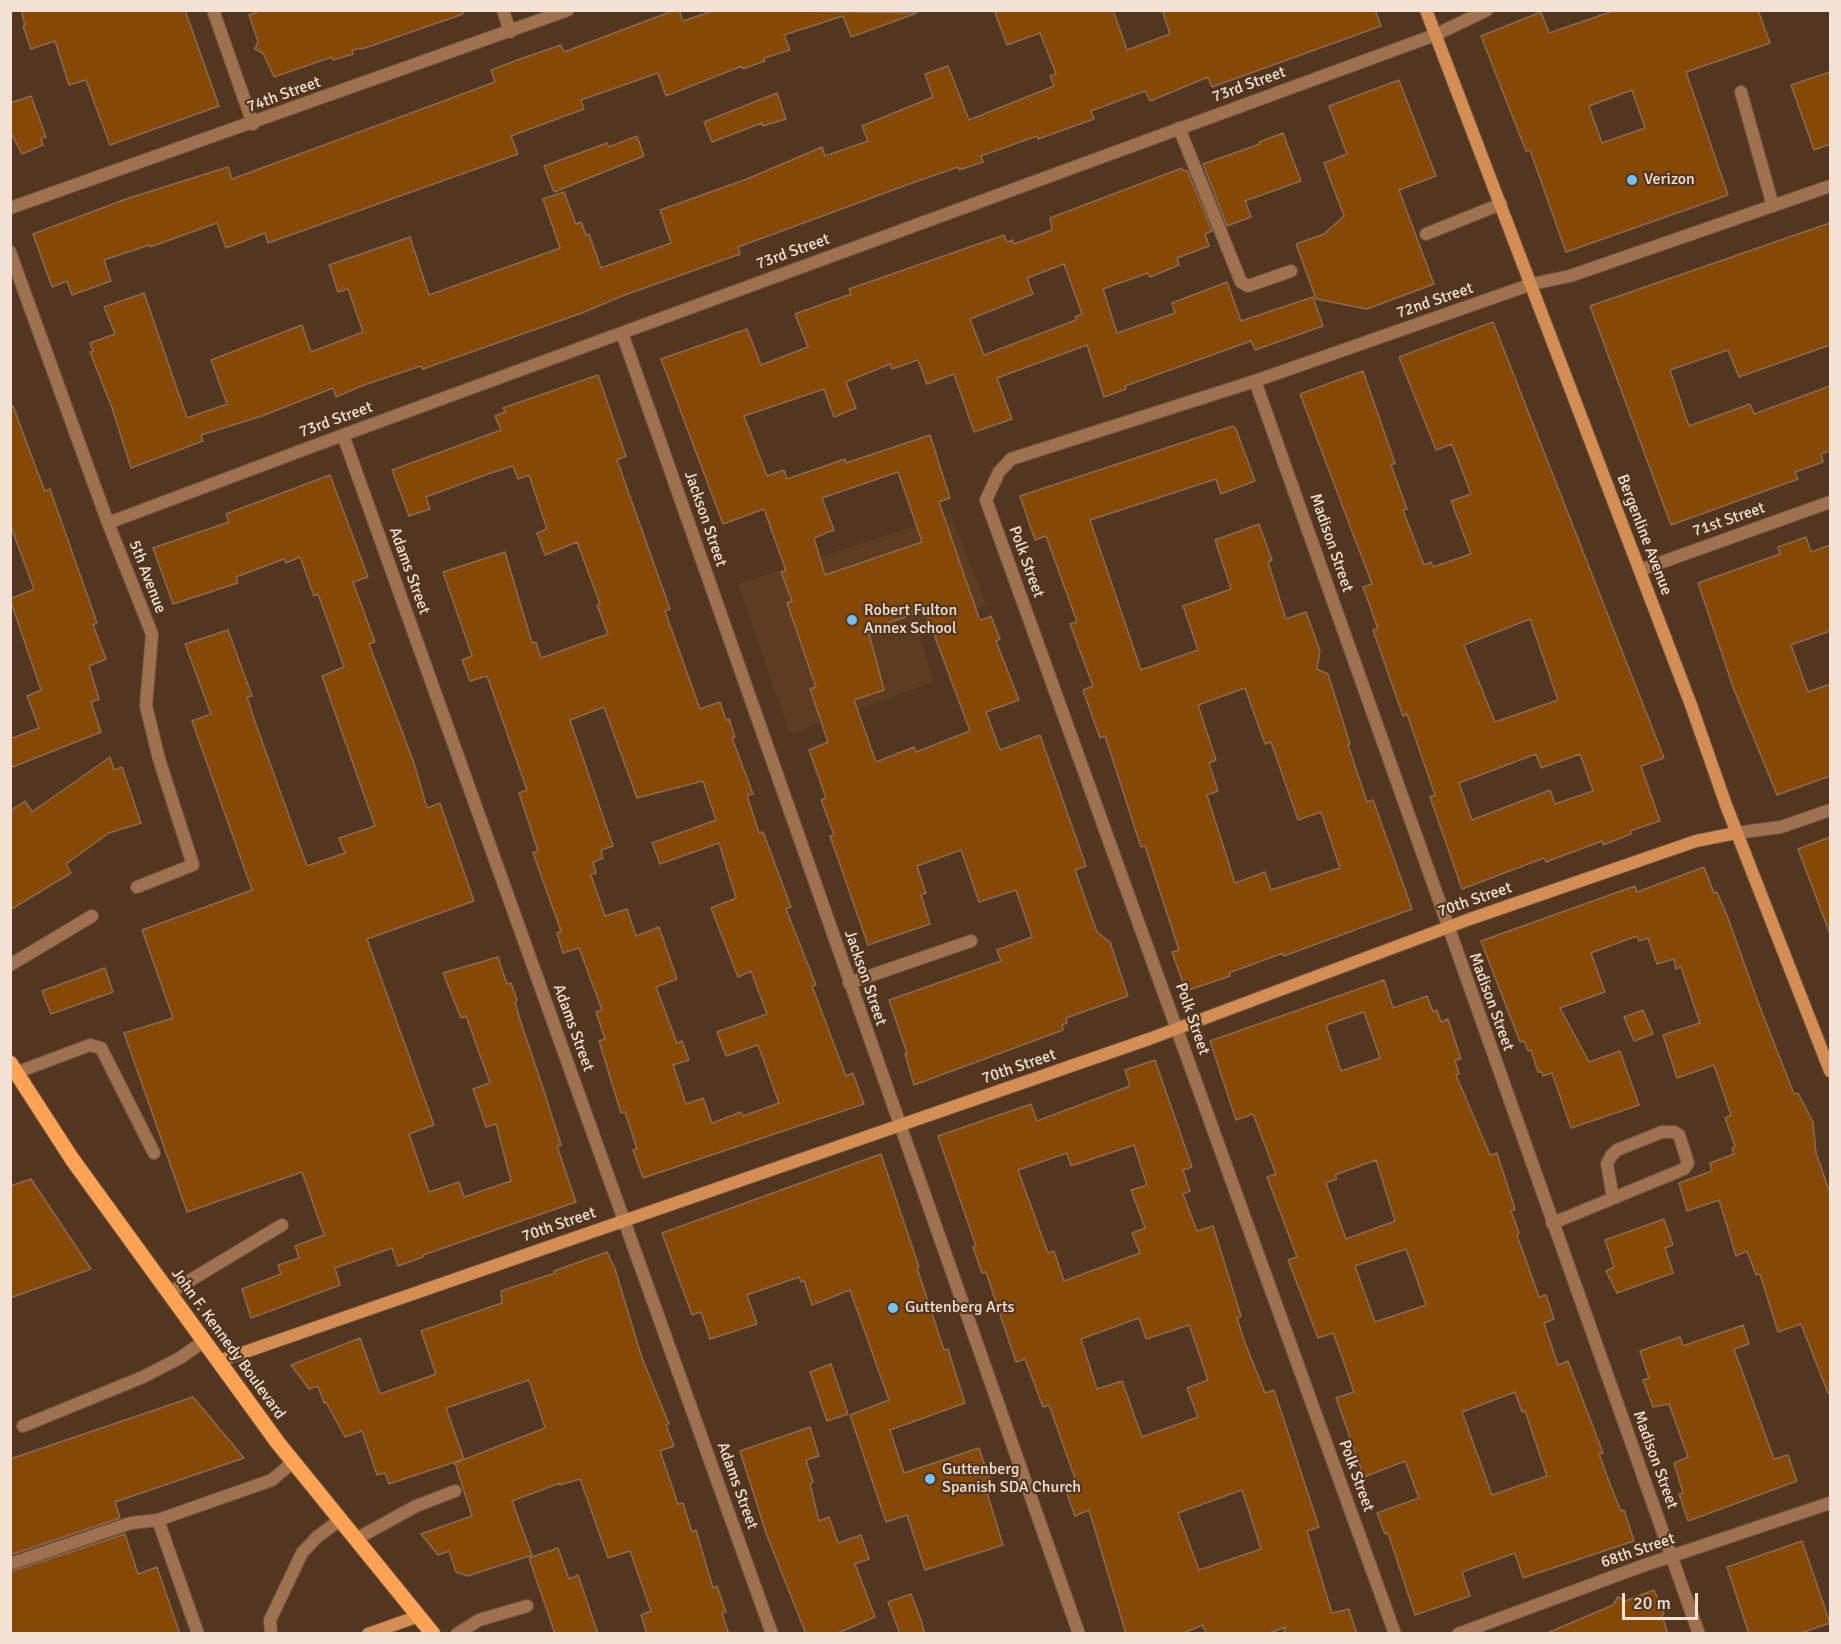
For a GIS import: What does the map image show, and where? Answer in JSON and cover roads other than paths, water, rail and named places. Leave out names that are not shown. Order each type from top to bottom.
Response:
[{"type":"main road","name":"John F. Kennedy Boulevard","points":[[13,1070],[72,1159],[293,1462],[434,1634]]},
{"type":"street","points":[[213,10],[254,124]]},
{"type":"street","points":[[503,10],[510,32]]},
{"type":"street","name":"74th Street","points":[[10,208],[254,124],[568,10]]},
{"type":"street","name":"Bergenline Avenue","points":[[1426,10],[1692,705],[1736,833],[1830,1071]]},
{"type":"street","name":"73rd Street","points":[[108,523],[342,435],[1435,35],[1487,10]]},
{"type":"street","points":[[1741,92],[1773,206]]},
{"type":"street","points":[[1179,128],[1241,282],[1248,286],[1291,271]]},
{"type":"street","name":"72nd Street","points":[[1050,448],[1255,381],[1532,284],[1570,276],[1830,186]]},
{"type":"street","points":[[1426,234],[1501,204]]},
{"type":"street","name":"5th Avenue","points":[[10,252],[108,523],[152,634],[146,706],[159,759],[193,865],[137,888]]},
{"type":"street","name":"Jackson Street","points":[[622,333],[1079,1634]]},
{"type":"street","name":"Madison Street","points":[[1255,381],[1699,1634]]},
{"type":"street","name":"Adams Street","points":[[342,435],[772,1634]]},
{"type":"street","name":"Polk Street","points":[[1050,448],[1011,459],[999,472],[987,500],[1395,1634]]},
{"type":"street","name":"71st Street","points":[[1640,570],[1830,501]]},
{"type":"street","name":"70th Street","points":[[219,1361],[899,1126],[1177,1028],[1447,928],[1696,841],[1736,833],[1781,828],[1830,810]]},
{"type":"street","points":[[10,965],[92,916]]},
{"type":"street","points":[[849,983],[971,941]]},
{"type":"street","points":[[13,1070],[90,1045],[100,1048],[154,1153]]},
{"type":"street","points":[[1552,1223],[1613,1198],[1684,1168],[1688,1162],[1679,1135],[1674,1132],[1662,1132],[1617,1150],[1607,1164],[1613,1198]]},
{"type":"street","points":[[170,1293],[282,1225]]},
{"type":"street","points":[[23,1426],[143,1377],[180,1358],[204,1341]]},
{"type":"street","points":[[10,1564],[131,1523],[158,1520],[272,1480],[293,1462]]},
{"type":"street","points":[[356,1539],[416,1506],[455,1491]]},
{"type":"street","name":"68th Street","points":[[1458,1634],[1830,1503]]},
{"type":"street","points":[[158,1520],[198,1634]]},
{"type":"street","points":[[271,1634],[270,1620],[302,1553],[316,1537],[340,1520]]},
{"type":"street","points":[[457,1634],[479,1620],[527,1606]]},
{"type":"street","points":[[368,1634],[419,1616]]},
{"type":"place","name":"Verizon","points":[[1632,180]]},
{"type":"place","name":"Robert Fulton Annex School","points":[[852,620]]},
{"type":"place","name":"Guttenberg Arts","points":[[893,1308]]},
{"type":"place","name":"Guttenberg Spanish SDA Church","points":[[930,1479]]}]
